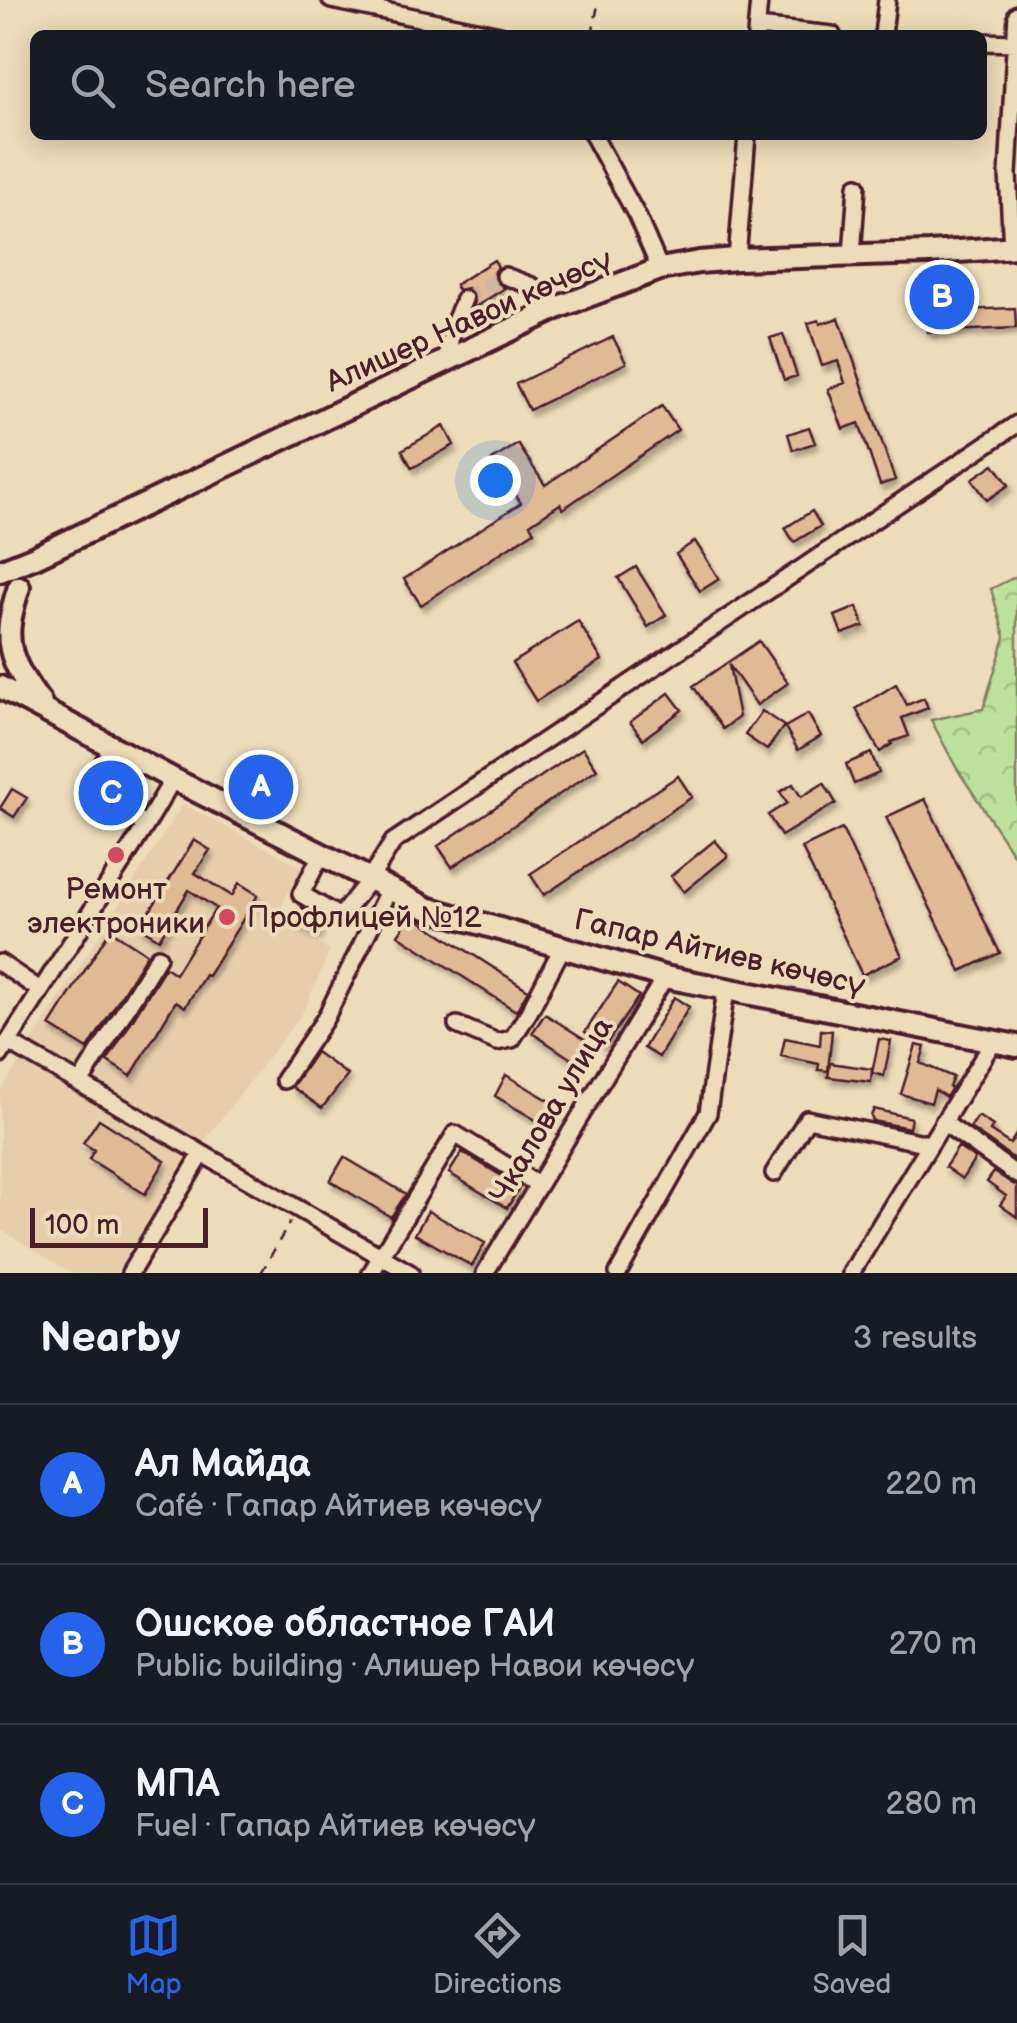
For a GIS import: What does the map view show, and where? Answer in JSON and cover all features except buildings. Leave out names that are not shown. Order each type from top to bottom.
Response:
[{"type":"main road","name":"Алишер Навои көчөсү","points":[[0,571],[31,562],[559,307],[660,269],[737,259],[1014,247]]},
{"type":"main road","points":[[0,614],[10,590],[31,562]]},
{"type":"main road","points":[[10,590],[10,648],[25,682],[46,710]]},
{"type":"main road","name":"Гапар Айтиев көчөсү","points":[[0,669],[46,710]]},
{"type":"main road","name":"Гапар Айтиев көчөсү","points":[[0,687],[427,908],[665,977],[1017,1046]]},
{"type":"street","points":[[331,0],[476,30]]},
{"type":"street","points":[[756,30],[759,0]]},
{"type":"street","points":[[884,30],[887,0]]},
{"type":"street","points":[[1014,247],[1008,174],[1017,14]]},
{"type":"street","points":[[987,42],[1015,42]]},
{"type":"street","points":[[597,140],[660,269]]},
{"type":"street","points":[[737,259],[747,140]]},
{"type":"street","points":[[852,255],[857,186]]},
{"type":"street","points":[[504,276],[532,286],[559,307]]},
{"type":"street","points":[[448,359],[452,329],[464,299]]},
{"type":"street","points":[[321,854],[301,894],[340,917],[393,842],[1017,424]]},
{"type":"street","points":[[112,747],[97,774],[125,812],[146,825]]},
{"type":"street","points":[[172,779],[4,1048],[80,1084],[410,1273]]},
{"type":"street","points":[[284,1080],[325,1019],[390,889]]},
{"type":"street","points":[[457,1026],[498,1042],[512,1039],[562,948]]},
{"type":"street","points":[[80,1084],[158,956]]},
{"type":"street","points":[[0,963],[40,990]]},
{"type":"street","name":"Чкалова улица","points":[[485,1273],[665,977]]},
{"type":"street","points":[[618,1273],[708,1113],[726,990]]},
{"type":"street","points":[[851,1273],[994,1040]]},
{"type":"street","points":[[774,1173],[807,1120],[930,1144]]},
{"type":"street","points":[[943,1122],[1017,1176]]},
{"type":"street","points":[[371,1273],[455,1134],[538,1185]]},
{"type":"street","points":[[130,1273],[202,1154]]},
{"type":"path","points":[[593,30],[599,0]]},
{"type":"path","points":[[260,1273],[298,1209]]},
{"type":"shaded area","points":[[183,804],[302,867],[276,916],[330,951],[303,1012],[181,1171],[117,1273],[72,1273],[0,1229],[0,1092]]},
{"type":"green space","points":[[1017,576],[1017,860],[956,767],[931,720],[983,709],[1005,637],[991,589]]},
{"type":"tunnel","points":[[464,299],[505,276]]},
{"type":"place","name":"Ошское областное ГАИ","points":[[942,297]]},
{"type":"place","name":"Ал Майда","points":[[261,787]]},
{"type":"place","name":"МПА","points":[[111,793]]},
{"type":"place","name":"Ремонт электроники","points":[[116,855]]},
{"type":"place","name":"Профлицей №12","points":[[227,917]]}]
